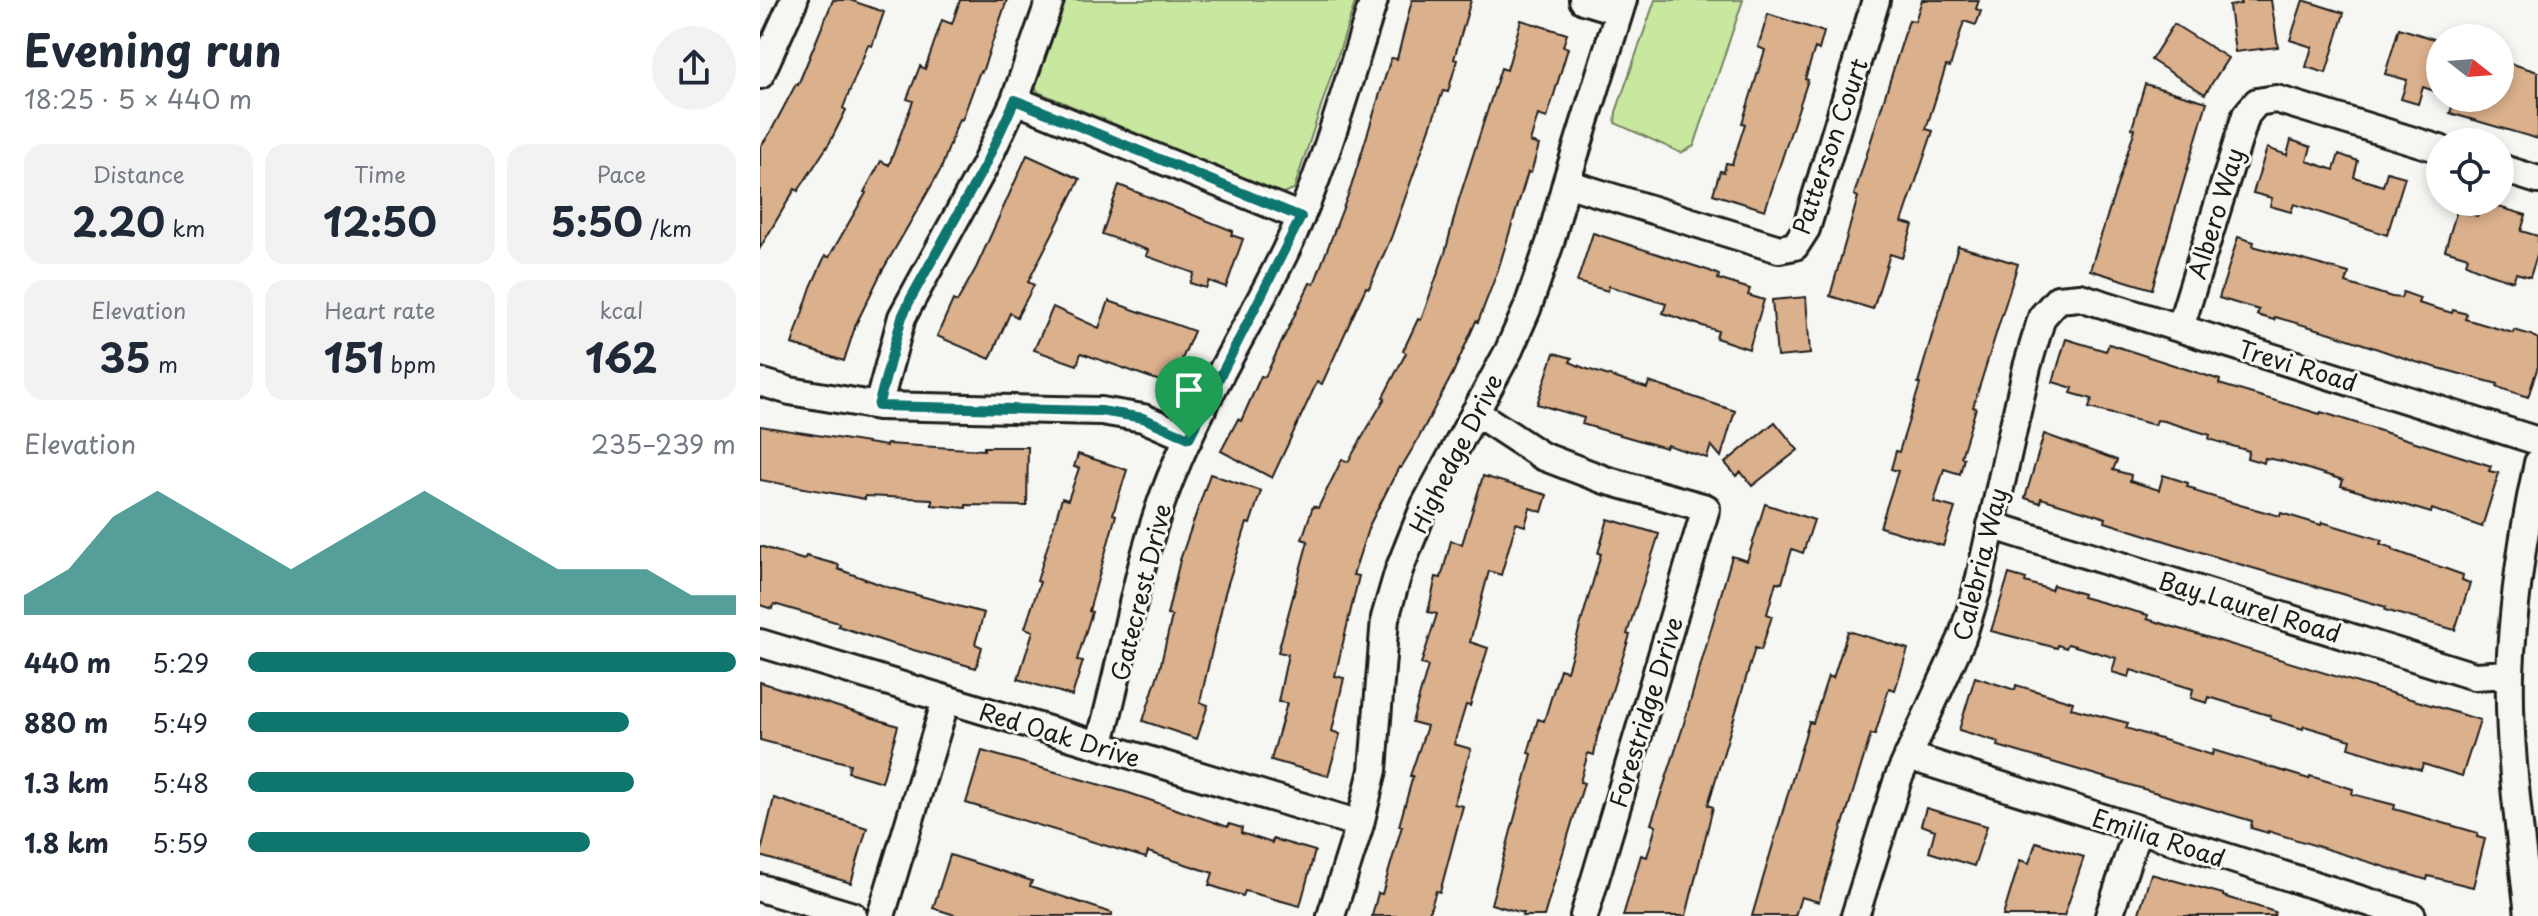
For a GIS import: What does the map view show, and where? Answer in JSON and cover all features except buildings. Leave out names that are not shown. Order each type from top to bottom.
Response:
[{"type":"street","points":[[760,75],[794,0]]},
{"type":"street","points":[[878,406],[902,317],[984,167],[1015,100],[1050,0]]},
{"type":"street","name":"Gatecrest Drive","points":[[1099,745],[1163,496],[1189,438],[1301,217],[1318,174],[1374,0]]},
{"type":"street","points":[[1583,0],[1621,6]]},
{"type":"street","name":"Patterson Court","points":[[1566,183],[1779,249],[1795,246],[1806,229],[1876,0]]},
{"type":"street","name":"Highedge Drive","points":[[1331,916],[1360,824],[1373,770],[1385,618],[1399,570],[1425,505],[1527,309],[1550,243],[1621,6]]},
{"type":"street","name":"Albero Way","points":[[2180,328],[2246,115],[2257,102],[2276,99],[2426,145]]},
{"type":"street","points":[[1015,100],[1301,217]]},
{"type":"street","points":[[2514,172],[2538,180]]},
{"type":"street","name":"Trevi Road","points":[[2058,299],[2080,297],[2538,441]]},
{"type":"street","name":"Calebria Way","points":[[1855,916],[1898,779],[1962,638],[1978,586],[2027,367],[2042,317],[2058,299]]},
{"type":"street","points":[[760,382],[790,391],[878,406],[1101,411],[1143,418],[1189,438]]},
{"type":"street","name":"Forestridge Drive","points":[[1475,412],[1542,456],[1605,480],[1706,508],[1584,916]]},
{"type":"street","points":[[2529,916],[2511,731],[2510,674],[2525,525],[2538,463]]},
{"type":"street","name":"Bay Laurel Road","points":[[1991,525],[2474,676],[2510,674]]},
{"type":"street","name":"Red Oak Drive","points":[[760,643],[1360,824]]},
{"type":"street","points":[[881,916],[946,700]]},
{"type":"street","name":"Emilia Road","points":[[1908,756],[2412,916]]},
{"type":"street","points":[[2109,916],[2137,831]]},
{"type":"street","points":[[760,888],[853,916]]},
{"type":"green space","points":[[1059,0],[1356,0],[1294,189],[1280,194],[1038,92],[1034,84]]},
{"type":"green space","points":[[1655,0],[1743,0],[1694,146],[1681,153],[1615,123],[1616,112]]},
{"type":"route","points":[[1015,100],[1301,217],[1189,438],[1143,418],[1101,411],[878,406],[902,317],[984,167],[1015,100]]}]
